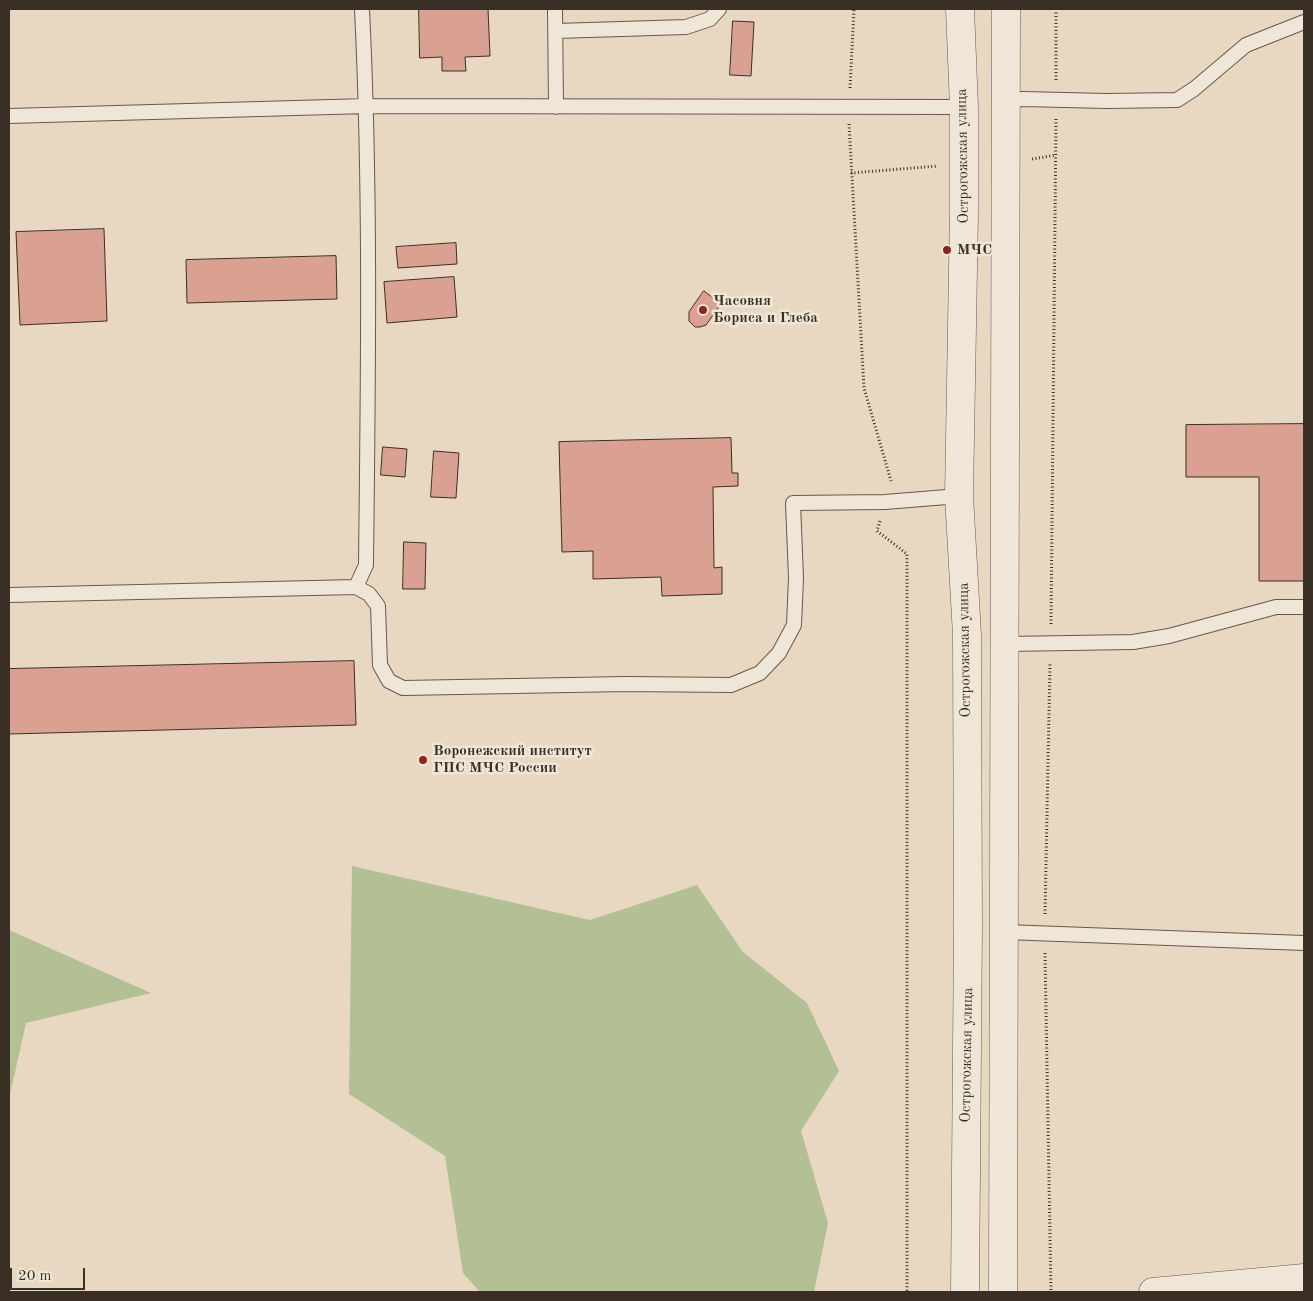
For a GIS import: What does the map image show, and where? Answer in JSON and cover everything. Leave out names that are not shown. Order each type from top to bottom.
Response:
[{"type":"street","name":"Острогожская улица","points":[[960,9],[964,107],[964,213],[959,496],[967,635],[968,927],[965,1292]]},
{"type":"street","points":[[1003,1292],[1006,9]]},
{"type":"street","points":[[1152,1292],[1304,1278]]},
{"type":"lane","points":[[356,587],[366,565],[369,240],[367,106],[362,9]]},
{"type":"lane","points":[[555,9],[556,107]]},
{"type":"lane","points":[[556,31],[686,27],[710,19],[719,9]]},
{"type":"lane","points":[[1006,100],[1178,100],[1194,89],[1246,45],[1304,22]]},
{"type":"lane","points":[[9,116],[367,106],[964,107]]},
{"type":"lane","points":[[9,595],[356,587],[369,594],[378,606],[380,665],[389,681],[403,688],[626,684],[730,685],[760,674],[779,653],[794,625],[796,578],[794,503],[885,502],[959,496]]},
{"type":"lane","points":[[1006,644],[1133,642],[1169,636],[1276,607],[1304,607]]},
{"type":"lane","points":[[1005,932],[1304,943]]},
{"type":"path","points":[[854,9],[849,130],[864,388],[891,480],[877,531],[907,554],[907,1292]]},
{"type":"green space","points":[[352,866],[590,920],[697,885],[743,952],[807,1003],[839,1071],[801,1131],[828,1223],[814,1292],[480,1292],[463,1273],[445,1156],[349,1094]]},
{"type":"green space","points":[[9,930],[151,993],[26,1023],[9,1099]]},
{"type":"building","points":[[419,9],[488,9],[490,56],[465,57],[466,71],[442,71],[442,57],[420,58]]},
{"type":"building","points":[[733,21],[754,22],[751,76],[730,75]]},
{"type":"building","points":[[104,229],[107,321],[20,325],[16,232]]},
{"type":"building","points":[[456,243],[457,264],[398,268],[396,247]]},
{"type":"building","points":[[336,256],[337,299],[187,303],[186,260]]},
{"type":"building","points":[[454,277],[457,317],[387,323],[384,282]]},
{"type":"building","name":"Часовня Бориса и Глеба","points":[[704,291],[721,304],[706,325],[695,327],[689,321],[689,312]]},
{"type":"building","points":[[1304,424],[1304,581],[1259,581],[1259,477],[1186,477],[1186,425]]},
{"type":"building","points":[[731,438],[732,473],[738,473],[738,486],[713,487],[714,568],[722,567],[722,594],[662,596],[661,577],[593,579],[593,551],[562,552],[559,442]]},
{"type":"building","points":[[383,447],[407,449],[405,477],[381,475]]},
{"type":"building","points":[[434,451],[459,453],[456,498],[431,497]]},
{"type":"building","points":[[404,542],[426,543],[425,589],[403,589]]},
{"type":"building","points":[[354,661],[356,725],[9,734],[9,669]]},
{"type":"place","name":"МЧС","points":[[947,250]]},
{"type":"place","name":"Часовня Бориса и Глеба","points":[[703,310]]},
{"type":"place","name":"Воронежский институт ГПС МЧС России","points":[[423,760]]}]
